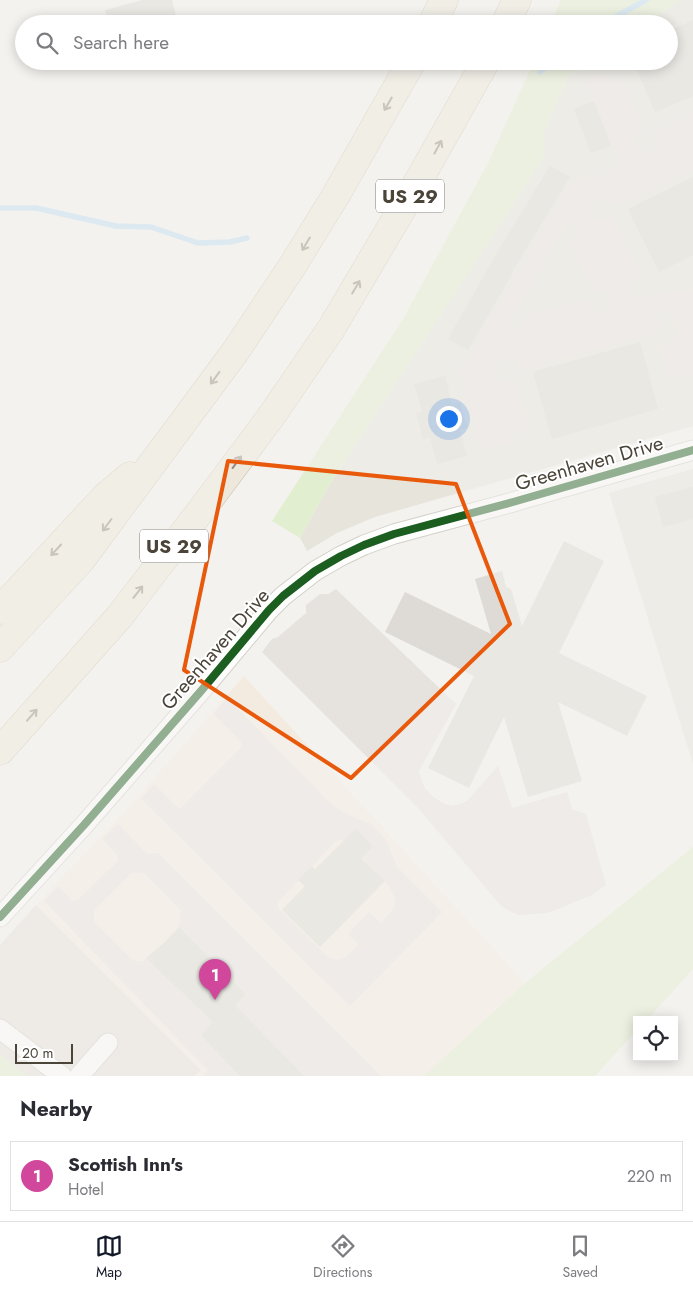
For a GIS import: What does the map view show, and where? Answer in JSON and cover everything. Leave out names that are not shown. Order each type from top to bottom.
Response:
[{"type":"highway","points":[[436,15],[444,0]]},
{"type":"highway","points":[[510,15],[518,0]]},
{"type":"highway","name":"US 29","points":[[0,648],[81,560],[235,352],[293,265],[336,195],[407,70]]},
{"type":"highway","name":"US 29","points":[[0,751],[119,617],[270,418],[331,328],[415,187],[481,70]]},
{"type":"highway","points":[[0,610],[106,496],[168,444]]},
{"type":"street","name":"Greenhaven Drive","points":[[0,917],[84,826],[269,610],[283,596],[315,571],[364,544],[394,534],[693,450]]},
{"type":"street","points":[[0,1029],[62,1076]]},
{"type":"street","points":[[79,1076],[108,1043]]},
{"type":"highlighted area","points":[[228,461],[456,484],[510,624],[351,778],[184,670]]},
{"type":"shaded area","points":[[679,0],[693,0],[693,426],[375,517],[337,533],[307,551],[300,538],[328,487],[543,158],[544,131],[568,76],[578,70],[678,70],[678,15],[659,15]]},
{"type":"shaded area","points":[[600,72],[604,78],[618,72],[647,132],[635,137],[634,142],[642,152],[647,152],[654,148],[650,133],[693,112],[693,170],[614,207],[607,195],[603,195],[593,205],[593,211],[597,219],[601,221],[613,215],[642,277],[630,283],[631,292],[641,297],[693,289],[693,374],[668,381],[659,345],[673,341],[678,333],[675,319],[671,314],[667,313],[659,318],[663,330],[519,372],[515,360],[502,361],[495,372],[497,380],[501,383],[514,380],[531,432],[516,436],[515,442],[481,452],[457,364],[470,360],[471,352],[570,181],[601,174],[620,162],[619,156],[583,81]],"holes":[[[571,221],[576,222],[580,231],[567,240],[594,294],[603,289],[608,290],[611,295],[608,307],[594,313],[590,311],[586,298],[520,318],[522,333],[517,334],[513,332],[510,323],[566,224]]]},
{"type":"shaded area","points":[[693,469],[693,764],[609,493]]},
{"type":"shaded area","points":[[336,589],[456,704],[419,771],[425,788],[432,796],[444,804],[453,806],[467,801],[498,766],[512,808],[567,792],[572,809],[586,814],[606,885],[592,895],[548,913],[518,915],[502,907],[418,808],[262,652],[272,639],[278,637],[306,613],[306,605],[320,594],[328,594]]},
{"type":"shaded area","points":[[244,676],[525,983],[424,1076],[194,1076],[201,1069],[36,905],[134,801]]},
{"type":"shaded area","points":[[227,698],[332,805],[348,815],[371,824],[386,840],[397,867],[442,912],[350,1006],[141,799],[154,784],[178,808],[181,808],[242,747],[241,742],[214,714]],"holes":[[[337,840],[346,842],[389,885],[395,899],[395,905],[381,923],[369,912],[348,934],[359,945],[339,960],[327,956],[278,906],[279,901]]]},
{"type":"shaded area","points":[[118,824],[147,854],[158,853],[381,1076],[304,1076],[235,1005],[246,993],[179,927],[181,911],[144,873],[131,873],[94,910],[94,922],[132,960],[143,962],[146,958],[213,1022],[240,1076],[203,1076],[208,1070],[44,901],[58,886],[72,901],[78,900],[118,861],[118,856],[102,839]]},
{"type":"shaded area","points":[[36,905],[201,1070],[194,1076],[27,1076],[0,1055],[0,945]]},
{"type":"green space","points":[[561,0],[679,0],[659,15],[554,15]]},
{"type":"green space","points":[[530,70],[578,70],[568,76],[544,131],[543,158],[328,487],[300,538],[272,521],[403,319],[488,163]]},
{"type":"green space","points":[[693,847],[693,969],[651,1016],[633,1016],[633,1034],[595,1076],[424,1076],[525,983]]},
{"type":"green space","points":[[0,1055],[27,1076],[0,1076]]},
{"type":"building","points":[[142,0],[172,0],[176,15],[106,15],[105,10]]},
{"type":"building","points":[[693,20],[693,96],[655,112],[637,70],[678,70],[678,27]]},
{"type":"building","points":[[594,101],[611,146],[591,153],[574,109]]},
{"type":"building","points":[[550,166],[570,177],[511,274],[468,350],[448,339],[498,251]]},
{"type":"building","points":[[693,177],[693,255],[659,272],[628,209]]},
{"type":"building","points":[[640,342],[658,409],[552,439],[533,372]]},
{"type":"building","points":[[445,376],[452,404],[460,402],[468,428],[460,430],[467,456],[437,464],[430,437],[423,439],[416,413],[422,411],[414,384]]},
{"type":"building","points":[[693,487],[693,519],[663,527],[655,497]]},
{"type":"building","points":[[564,541],[604,561],[559,653],[647,696],[627,736],[558,702],[582,781],[528,797],[504,717],[469,788],[428,768],[474,676],[385,632],[405,592],[491,634],[475,579],[502,571],[506,587],[511,589],[522,626]]},
{"type":"building","points":[[356,829],[373,846],[361,858],[385,881],[320,947],[282,910],[305,886],[298,880],[312,866],[315,869]]},
{"type":"building","points":[[179,927],[246,994],[235,1005],[304,1076],[240,1076],[201,1035],[213,1022],[146,958]]},
{"type":"waterway","points":[[619,15],[646,0]]},
{"type":"waterway","points":[[0,208],[36,208],[116,226],[151,227],[198,243],[230,242],[247,238]]},
{"type":"cycle path","points":[[0,917],[84,825],[269,610],[283,596],[315,571],[364,545],[394,534],[693,450]]},
{"type":"place","name":"Scottish Inn's","points":[[215,1000]]}]
